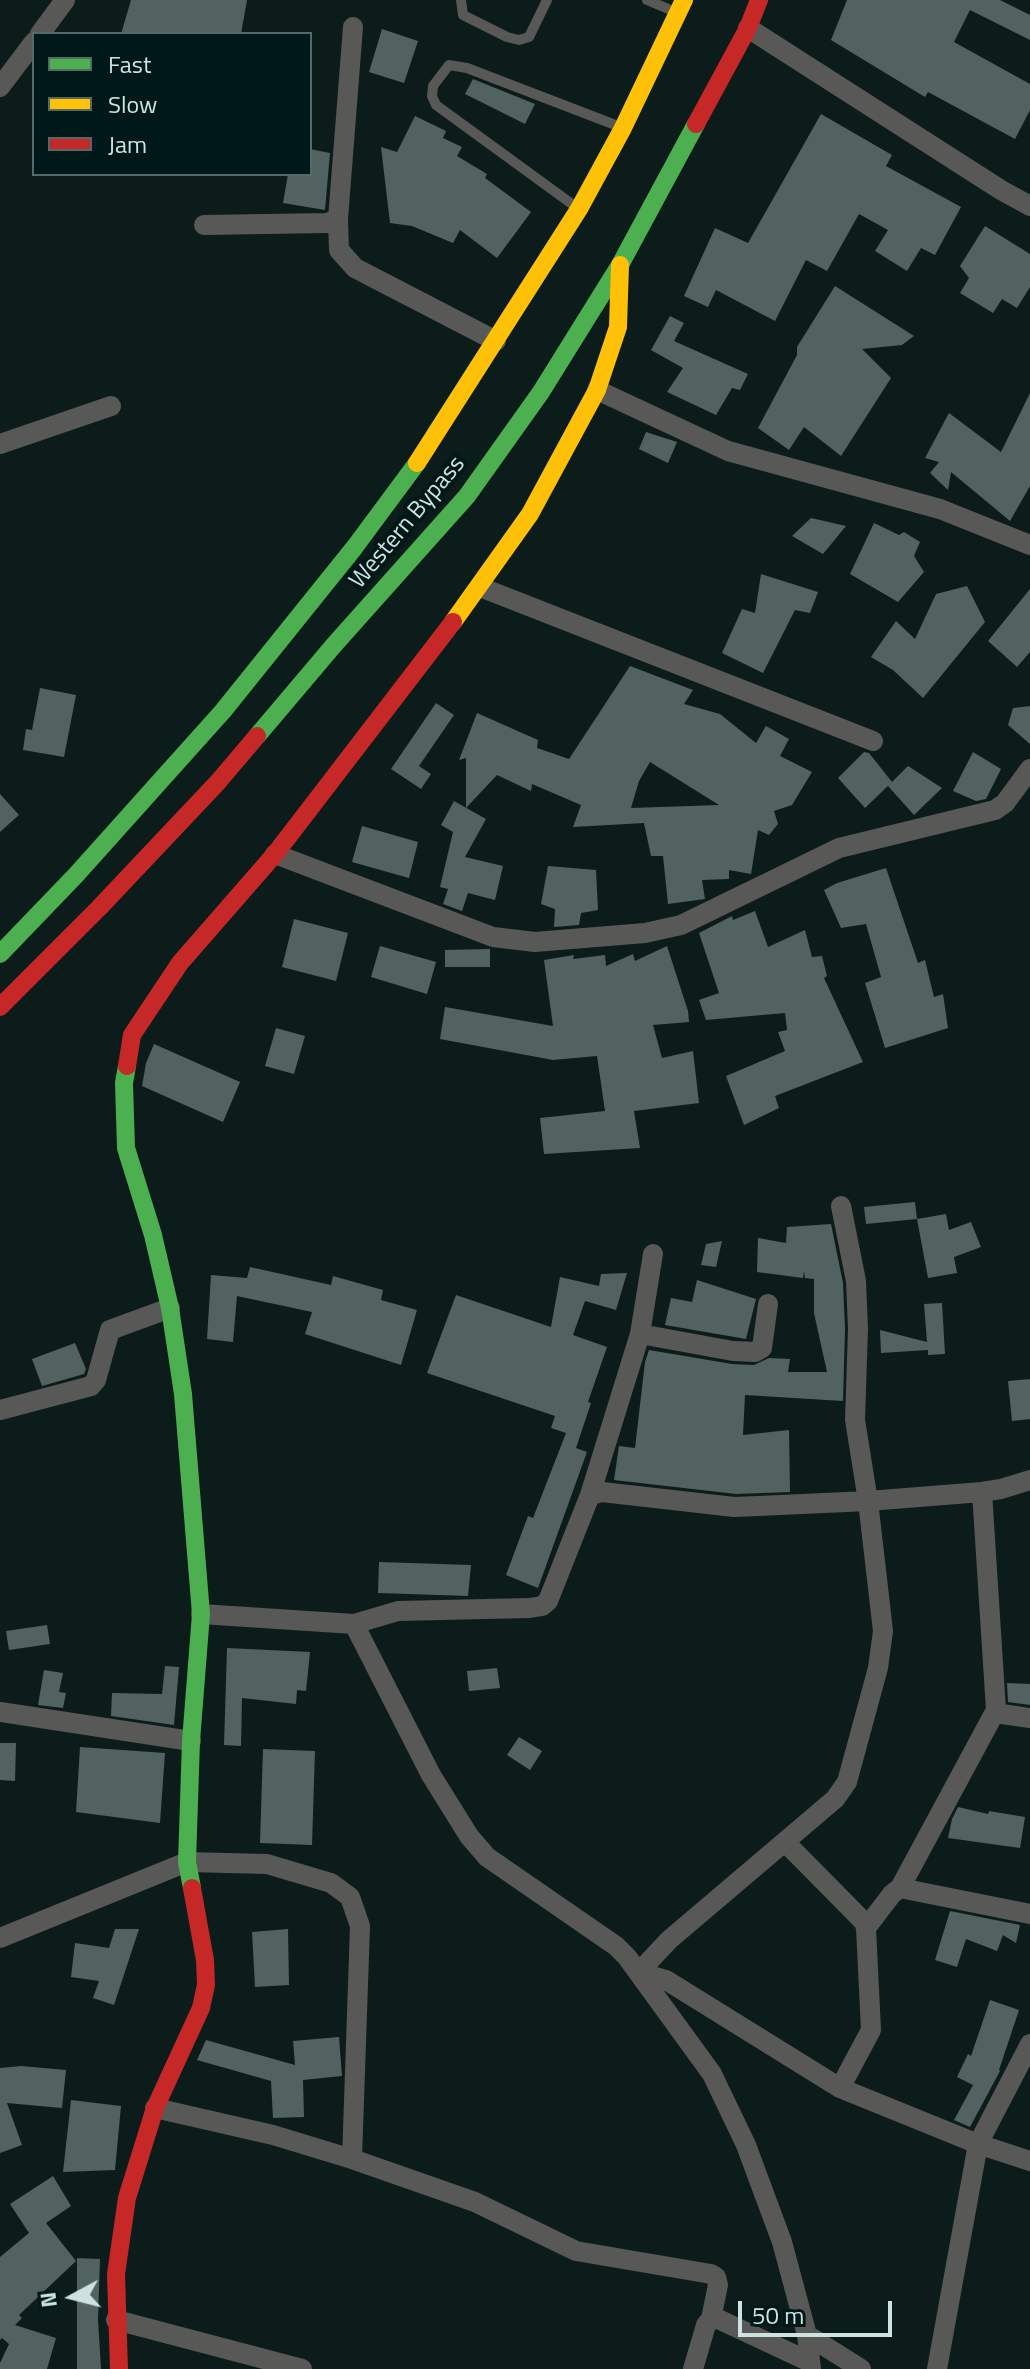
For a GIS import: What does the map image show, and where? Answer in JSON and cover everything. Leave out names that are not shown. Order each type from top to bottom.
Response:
[{"type":"main road","name":"Western Bypass","points":[[0,1007],[218,782],[334,645],[467,496],[541,392],[620,265],[748,28],[759,0]]},
{"type":"main road","name":"Western Bypass","points":[[0,954],[76,875],[223,711],[354,548],[428,449],[579,209],[623,128],[681,7]]},
{"type":"main road","points":[[119,2369],[116,2274],[127,2198],[155,2108],[201,2008],[206,1985],[205,1960],[187,1862],[191,1741],[201,1614],[183,1394],[170,1308],[153,1235],[126,1148],[124,1083],[132,1035],[180,963],[275,854],[480,587],[530,514],[597,390],[618,327],[620,265]]},
{"type":"street","points":[[41,32],[65,0]]},
{"type":"street","points":[[353,27],[338,219],[339,250],[355,268],[496,341]]},
{"type":"street","points":[[748,28],[1030,206]]},
{"type":"street","points":[[0,87],[32,45]]},
{"type":"street","points":[[204,225],[327,223],[338,219]]},
{"type":"street","points":[[597,390],[728,451],[940,509],[1030,545]]},
{"type":"street","points":[[0,444],[111,406]]},
{"type":"street","points":[[480,587],[873,741]]},
{"type":"street","points":[[275,854],[493,937],[535,942],[645,933],[681,925],[839,848],[995,810],[1005,803],[1030,769]]},
{"type":"street","points":[[639,1972],[669,1940],[835,1799],[847,1782],[878,1668],[883,1631],[855,1420],[856,1281],[841,1206]]},
{"type":"street","points":[[201,1614],[354,1624],[398,1611],[542,1606],[548,1601],[590,1495],[640,1334],[653,1254]]},
{"type":"street","points":[[640,1334],[733,1351],[755,1352],[762,1348],[768,1304]]},
{"type":"street","points":[[0,1410],[91,1386],[96,1380],[110,1330],[170,1308]]},
{"type":"street","points":[[590,1495],[602,1492],[734,1507],[982,1492],[1030,1480]]},
{"type":"street","points":[[866,1928],[900,1888],[996,1710],[982,1492]]},
{"type":"street","points":[[354,1624],[431,1775],[469,1836],[487,1857],[616,1946],[639,1972],[712,2074],[746,2145],[782,2242],[807,2335],[811,2365]]},
{"type":"street","points":[[996,1710],[1002,1714],[1030,1718]]},
{"type":"street","points":[[0,1712],[191,1741]]},
{"type":"street","points":[[785,1842],[864,1922],[866,1928],[871,2030],[840,2088]]},
{"type":"street","points":[[0,1938],[187,1862],[267,1864],[331,1883],[350,1897],[360,1926],[352,2159]]},
{"type":"street","points":[[900,1888],[1030,1914]]},
{"type":"street","points":[[639,1972],[666,1980],[840,2088],[978,2144],[1030,2161]]},
{"type":"street","points":[[937,2369],[978,2144],[1030,2044]]},
{"type":"street","points":[[155,2108],[273,2135],[352,2159],[475,2202],[576,2251],[711,2274],[716,2277],[718,2285],[711,2319],[706,2325],[693,2369]]},
{"type":"street","points":[[711,2319],[716,2318],[811,2365]]},
{"type":"street","points":[[116,2320],[302,2369]]},
{"type":"street","points":[[807,2335],[861,2369]]},
{"type":"lane","points":[[461,0],[463,15],[519,40],[529,37],[547,0]]},
{"type":"lane","points":[[647,0],[681,7]]},
{"type":"lane","points":[[579,209],[436,105],[432,96],[433,86],[449,65],[467,68],[623,128]]},
{"type":"building","points":[[131,0],[247,0],[241,32],[122,32]]},
{"type":"building","points":[[847,0],[1000,0],[1030,15],[1030,40],[970,10],[954,42],[1030,84],[1030,110],[1015,139],[928,92],[925,97],[831,40]]},
{"type":"building","points":[[382,29],[418,41],[404,83],[369,72]]},
{"type":"building","points":[[473,79],[535,104],[525,124],[465,94]]},
{"type":"building","points":[[821,114],[892,155],[886,166],[961,207],[935,255],[921,248],[907,271],[875,251],[888,230],[859,214],[827,271],[806,260],[775,321],[716,290],[708,307],[684,296],[715,228],[748,243]]},
{"type":"building","points":[[415,116],[446,131],[443,138],[462,147],[457,156],[487,174],[485,178],[531,212],[497,258],[460,230],[453,243],[412,226],[390,223],[381,147],[397,152]]},
{"type":"building","points":[[312,149],[330,153],[325,210],[283,203],[288,176],[312,176]]},
{"type":"building","points":[[985,226],[1030,254],[1030,287],[1017,308],[1002,299],[993,313],[960,293],[969,278],[960,266]]},
{"type":"building","points":[[835,286],[914,336],[902,345],[862,349],[891,378],[841,456],[804,427],[789,450],[758,428],[797,355],[797,347]]},
{"type":"building","points":[[670,316],[684,323],[674,341],[748,374],[740,390],[732,388],[716,415],[667,392],[683,368],[651,350]]},
{"type":"building","points":[[1030,393],[1030,486],[1010,521],[951,472],[948,490],[930,473],[939,462],[925,458],[949,413],[1001,452]]},
{"type":"building","points":[[646,432],[677,442],[668,463],[639,449]]},
{"type":"building","points":[[811,518],[846,526],[823,554],[792,536]]},
{"type":"building","points":[[874,523],[899,535],[904,532],[920,542],[914,556],[924,572],[898,602],[850,574]]},
{"type":"building","points":[[761,574],[818,592],[810,613],[795,610],[763,673],[722,653],[742,609],[755,613]]},
{"type":"building","points":[[967,586],[985,622],[923,698],[893,670],[871,657],[896,621],[915,639],[936,594]]},
{"type":"building","points":[[1030,589],[1030,652],[1017,667],[988,641]]},
{"type":"building","points":[[630,666],[693,690],[684,704],[720,714],[756,743],[766,726],[789,739],[780,756],[812,772],[792,805],[774,811],[778,824],[769,835],[758,830],[751,874],[729,870],[729,879],[702,880],[705,899],[668,904],[663,856],[651,856],[644,823],[573,827],[581,805],[532,784],[531,791],[497,775],[466,808],[466,758],[459,760],[477,713],[538,740],[537,748],[569,759]],"holes":[[[650,762],[719,805],[631,808],[639,781]]]},
{"type":"building","points":[[40,688],[76,695],[64,757],[23,750],[26,729],[32,730]]},
{"type":"building","points":[[436,703],[454,715],[419,766],[431,774],[421,789],[391,769]]},
{"type":"building","points":[[1030,706],[1030,744],[1008,725],[1013,708]]},
{"type":"building","points":[[864,752],[869,753],[892,782],[865,808],[838,778]]},
{"type":"building","points":[[973,752],[1001,769],[986,799],[976,801],[953,791]]},
{"type":"building","points":[[908,766],[942,788],[914,815],[888,786]]},
{"type":"building","points":[[0,794],[19,815],[0,832]]},
{"type":"building","points":[[454,801],[486,819],[465,857],[503,866],[495,900],[468,893],[462,911],[443,904],[448,889],[440,887],[453,832],[441,825]]},
{"type":"building","points":[[362,826],[418,842],[409,878],[352,862]]},
{"type":"building","points":[[548,866],[596,870],[598,910],[581,913],[579,925],[554,927],[555,909],[541,904]]},
{"type":"building","points":[[886,868],[918,963],[925,960],[934,997],[943,994],[948,1028],[885,1048],[865,983],[881,977],[866,924],[841,928],[824,890]]},
{"type":"building","points":[[755,911],[768,947],[805,930],[812,957],[822,956],[827,976],[824,978],[863,1062],[775,1096],[779,1108],[744,1125],[726,1076],[785,1051],[778,1032],[787,1030],[785,1013],[706,1020],[699,1000],[719,993],[699,933],[732,916],[733,920]]},
{"type":"building","points":[[294,919],[348,933],[336,981],[282,967]]},
{"type":"building","points":[[380,946],[436,962],[427,994],[371,977]]},
{"type":"building","points":[[667,946],[689,1022],[653,1025],[662,1058],[693,1051],[699,1103],[634,1111],[640,1148],[544,1154],[540,1118],[605,1111],[597,1056],[553,1060],[440,1039],[445,1007],[553,1026],[544,960],[574,955],[573,959],[605,955],[606,966],[633,954],[635,961]]},
{"type":"building","points":[[490,949],[490,967],[445,967],[445,950]]},
{"type":"building","points":[[276,1028],[305,1036],[294,1074],[265,1066]]},
{"type":"building","points":[[154,1044],[240,1082],[223,1122],[142,1086],[146,1063]]},
{"type":"building","points":[[915,1202],[917,1219],[866,1224],[864,1207]]},
{"type":"building","points":[[946,1214],[949,1230],[971,1222],[981,1247],[954,1257],[957,1273],[928,1278],[917,1219]]},
{"type":"building","points":[[831,1224],[843,1283],[843,1401],[745,1395],[743,1435],[789,1430],[790,1492],[736,1494],[614,1480],[619,1446],[635,1448],[649,1350],[732,1364],[754,1365],[769,1358],[790,1359],[788,1372],[827,1372],[814,1313],[814,1279],[805,1278],[804,1271],[803,1278],[757,1272],[758,1238],[786,1243],[787,1227]]},
{"type":"building","points":[[722,1241],[716,1267],[701,1265],[706,1244]]},
{"type":"building","points":[[250,1267],[331,1285],[333,1276],[383,1290],[381,1300],[417,1310],[401,1365],[305,1334],[312,1312],[237,1296],[233,1342],[207,1339],[211,1275],[247,1278]]},
{"type":"building","points":[[627,1273],[616,1310],[585,1301],[573,1335],[607,1347],[576,1448],[587,1452],[538,1588],[506,1575],[528,1516],[533,1518],[566,1433],[551,1428],[555,1416],[427,1373],[456,1295],[551,1327],[560,1277],[599,1286],[601,1274]]},
{"type":"building","points":[[697,1280],[756,1299],[746,1339],[665,1325],[671,1298],[692,1302]]},
{"type":"building","points":[[942,1303],[945,1354],[928,1355],[928,1350],[881,1353],[880,1330],[927,1342],[924,1304]]},
{"type":"building","points":[[75,1343],[86,1369],[84,1374],[42,1386],[32,1359]]},
{"type":"building","points":[[1030,1379],[1030,1419],[1012,1421],[1008,1381]]},
{"type":"building","points":[[379,1562],[471,1565],[468,1596],[378,1593]]},
{"type":"building","points":[[47,1625],[50,1644],[9,1650],[6,1631]]},
{"type":"building","points":[[227,1648],[310,1652],[306,1691],[297,1690],[296,1704],[242,1698],[241,1746],[224,1745]]},
{"type":"building","points":[[165,1666],[179,1667],[174,1725],[111,1716],[112,1693],[162,1694]]},
{"type":"building","points":[[497,1668],[500,1688],[469,1691],[467,1671]]},
{"type":"building","points":[[44,1670],[63,1673],[59,1692],[66,1693],[63,1708],[38,1705]]},
{"type":"building","points":[[1007,1683],[1030,1684],[1030,1705],[1008,1702]]},
{"type":"building","points":[[519,1737],[542,1751],[530,1770],[507,1755]]},
{"type":"building","points":[[0,1743],[16,1743],[15,1781],[0,1780]]},
{"type":"building","points":[[80,1747],[165,1753],[160,1823],[76,1812]]},
{"type":"building","points":[[263,1749],[315,1751],[312,1845],[260,1843]]},
{"type":"building","points":[[958,1807],[988,1814],[989,1811],[1025,1817],[1020,1848],[948,1838]]},
{"type":"building","points":[[950,1911],[1020,1925],[1016,1943],[1003,1935],[997,1951],[966,1939],[957,1967],[935,1960]]},
{"type":"building","points":[[115,1929],[139,1929],[114,2005],[93,1998],[99,1981],[71,1977],[75,1943],[109,1948]]},
{"type":"building","points":[[288,1929],[289,1985],[255,1987],[252,1932]]},
{"type":"building","points":[[990,2000],[1019,2010],[1000,2071],[970,2127],[954,2120],[973,2085],[957,2077],[968,2054],[971,2056]]},
{"type":"building","points":[[339,2037],[342,2076],[303,2080],[304,2117],[273,2118],[271,2081],[197,2060],[206,2040],[295,2065],[293,2041]]},
{"type":"building","points":[[21,2066],[66,2070],[62,2108],[7,2103],[22,2145],[0,2153],[0,2068]]},
{"type":"building","points":[[71,2100],[121,2106],[115,2170],[63,2172]]},
{"type":"building","points":[[53,2176],[71,2206],[46,2223],[76,2261],[19,2315],[22,2318],[15,2325],[56,2338],[47,2369],[0,2369],[9,2344],[2,2338],[0,2340],[0,2257],[29,2233],[10,2204]]},
{"type":"building","points":[[77,2258],[100,2259],[98,2320],[101,2369],[77,2369]]},
{"type":"traffic: fast","points":[[257,736],[467,496],[541,392],[620,265],[696,124]]},
{"type":"traffic: fast","points":[[0,954],[76,875],[223,711],[354,548],[417,463]]},
{"type":"traffic: fast","points":[[127,1066],[124,1083],[126,1148],[153,1235],[170,1308],[183,1394],[201,1614],[191,1741],[187,1862],[192,1888]]},
{"type":"traffic: slow","points":[[417,463],[579,209],[623,128],[684,0]]},
{"type":"traffic: slow","points":[[453,622],[530,514],[597,390],[618,327],[620,265]]},
{"type":"traffic: jam","points":[[696,124],[748,28],[759,0]]},
{"type":"traffic: jam","points":[[127,1066],[132,1035],[180,963],[275,854],[453,622]]},
{"type":"traffic: jam","points":[[0,1007],[99,908],[257,736]]},
{"type":"traffic: jam","points":[[119,2369],[116,2274],[127,2198],[155,2108],[201,2008],[206,1985],[205,1960],[192,1888]]}]
